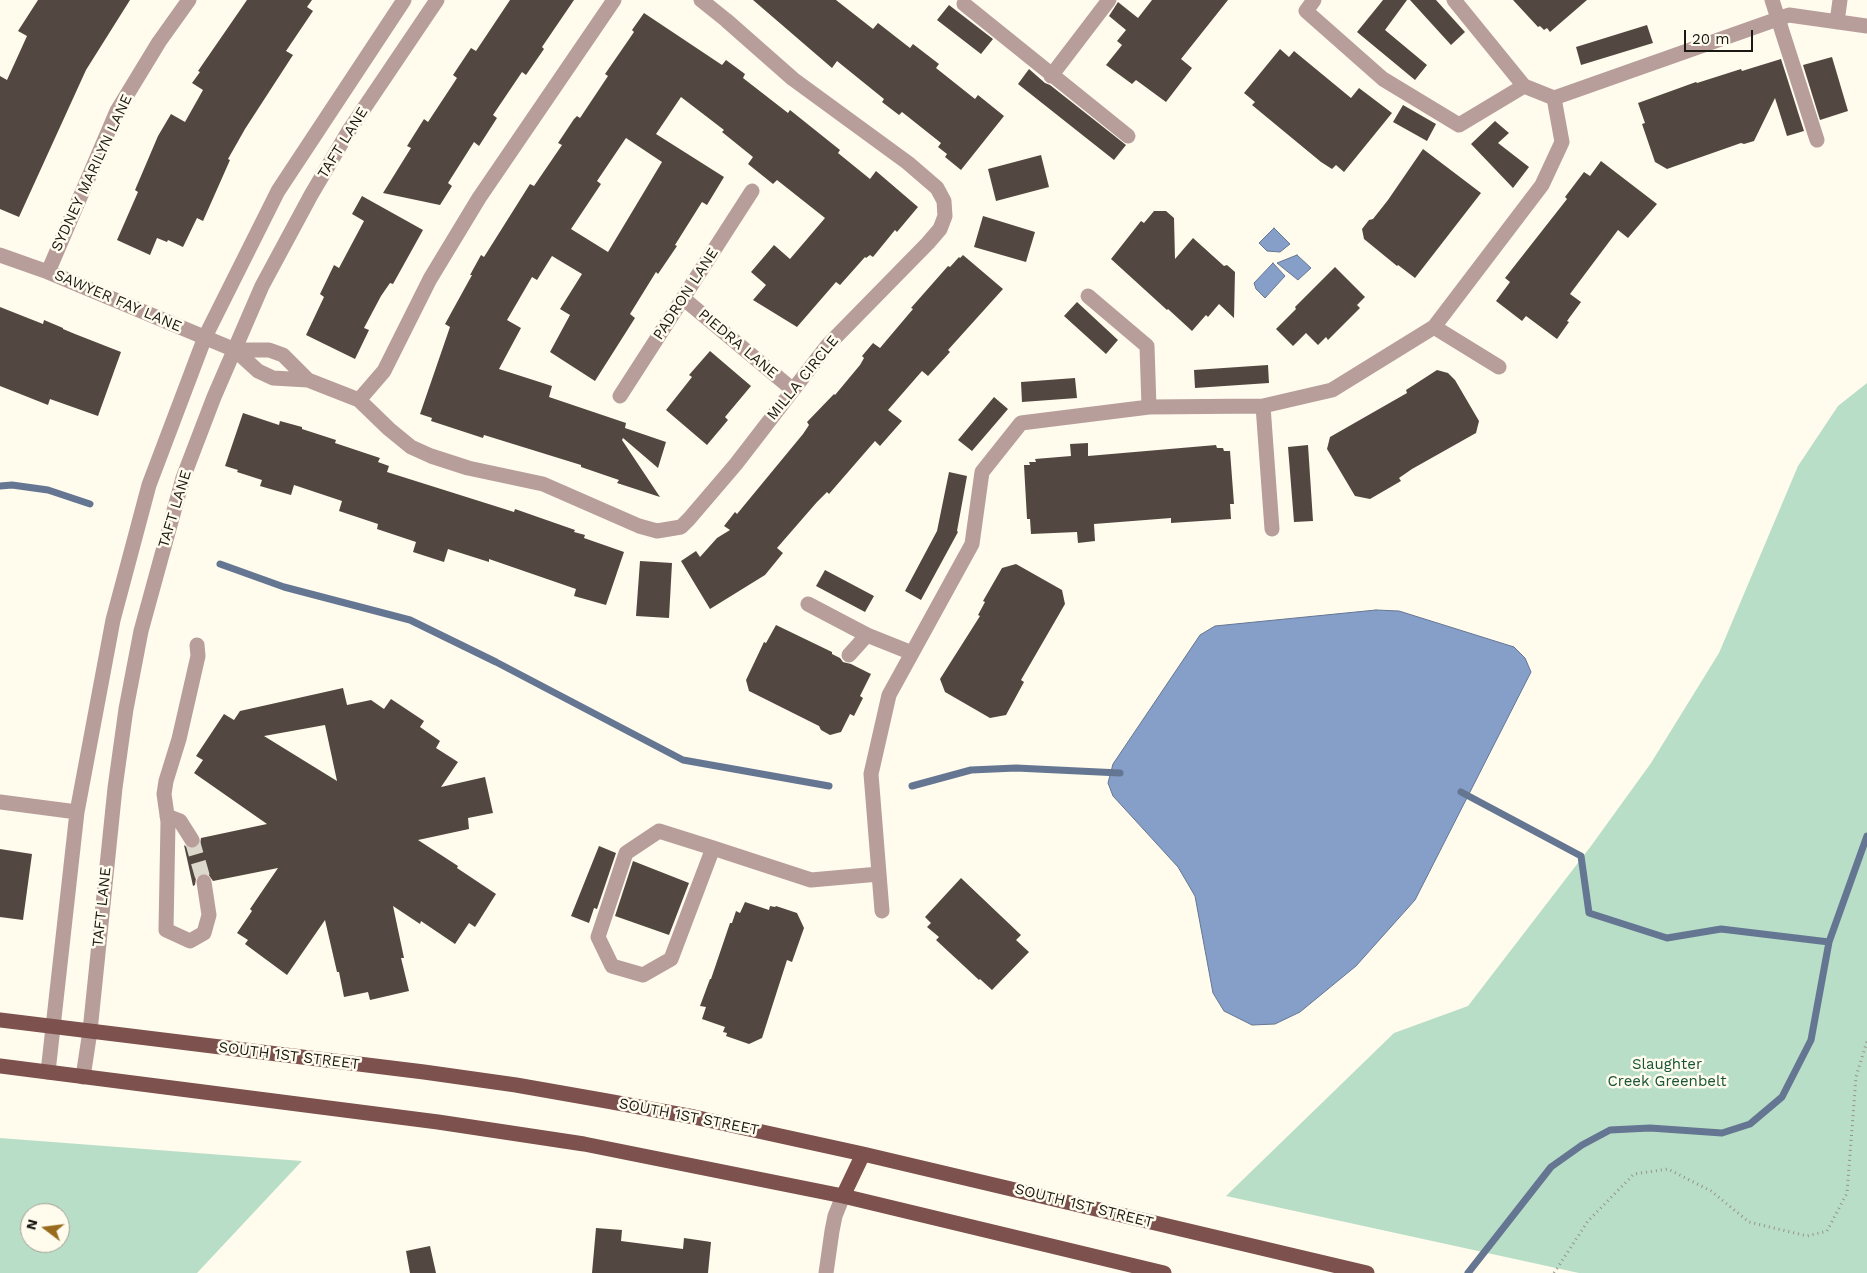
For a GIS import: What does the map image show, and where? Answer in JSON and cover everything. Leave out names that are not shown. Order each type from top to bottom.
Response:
[{"type":"main road","name":"SOUTH 1ST STREET","points":[[0,1020],[516,1085],[694,1117],[863,1154],[1367,1273]]},
{"type":"main road","points":[[0,1066],[438,1122],[564,1141],[844,1196],[1164,1273]]},
{"type":"main road","points":[[844,1196],[863,1154]]},
{"type":"street","name":"SYDNEY MARILYN LANE","points":[[48,272],[117,111],[159,42],[189,0]]},
{"type":"street","name":"TAFT LANE","points":[[48,1072],[77,812],[113,620],[146,495],[205,337],[278,191],[404,0]]},
{"type":"street","name":"TAFT LANE","points":[[83,1076],[90,1031],[114,795],[126,709],[141,631],[183,478],[214,397],[262,286],[311,195],[348,132],[437,0]]},
{"type":"street","points":[[359,400],[384,371],[430,279],[480,198],[614,0]]},
{"type":"street","name":"MILLA CIRCLE","points":[[235,350],[258,371],[273,378],[308,380],[359,400],[388,429],[411,447],[431,456],[468,468],[543,484],[639,526],[657,531],[680,527],[736,464],[792,389],[847,324],[940,229],[945,216],[944,201],[937,188],[908,163],[793,79],[701,0]]},
{"type":"street","points":[[1051,76],[1109,0]]},
{"type":"street","points":[[1314,0],[1306,11],[1383,79],[1459,125],[1524,86]]},
{"type":"street","points":[[1454,0],[1524,86],[1554,98],[1789,15],[1867,26]]},
{"type":"street","points":[[1772,0],[1817,140]]},
{"type":"street","points":[[1836,22],[1840,0]]},
{"type":"street","points":[[964,4],[1051,76],[1128,136]]},
{"type":"street","points":[[882,910],[871,774],[889,695],[972,544],[982,472],[1021,423],[1149,407],[1263,406],[1332,390],[1434,327],[1542,185],[1562,142],[1554,98]]},
{"type":"street","name":"PADRON LANE","points":[[620,396],[752,191]]},
{"type":"street","name":"SAWYER FAY LANE","points":[[0,255],[48,272],[235,350]]},
{"type":"street","points":[[1088,296],[1147,346],[1149,407]]},
{"type":"street","name":"PIEDRA LANE","points":[[684,299],[792,389]]},
{"type":"street","points":[[1434,327],[1499,367]]},
{"type":"street","name":"MILLA CIRCLE","points":[[235,350],[269,350],[276,352],[283,356],[308,380]]},
{"type":"street","points":[[1263,406],[1272,529]]},
{"type":"street","points":[[808,604],[867,635],[912,654]]},
{"type":"street","points":[[849,655],[867,635]]},
{"type":"street","points":[[196,645],[198,656],[164,794],[168,816],[169,846],[166,930],[190,941],[204,933],[209,915],[204,882]]},
{"type":"street","points":[[0,802],[77,812]]},
{"type":"street","points":[[168,816],[180,821],[192,840]]},
{"type":"street","points":[[713,848],[671,960],[643,975],[612,966],[598,937],[626,853],[659,831],[713,848],[811,880],[879,874]]},
{"type":"street","points":[[826,1273],[835,1216],[844,1196]]},
{"type":"path","points":[[1554,1273],[1588,1221],[1634,1174],[1668,1169],[1711,1191],[1749,1222],[1807,1236],[1827,1230],[1847,1193],[1856,1077],[1867,1041]]},
{"type":"green space","name":"Slaughter Creek Greenbelt","points":[[1867,383],[1867,1273],[1579,1273],[1226,1196],[1394,1033],[1468,1006],[1591,846],[1651,763],[1719,653],[1798,466],[1838,406]]},
{"type":"green space","points":[[0,1138],[302,1161],[197,1273],[0,1273]]},
{"type":"water","points":[[1274,228],[1290,244],[1280,252],[1267,251],[1259,243]]},
{"type":"water","points":[[1297,255],[1311,268],[1298,280],[1277,263]]},
{"type":"water","points":[[1273,263],[1285,276],[1265,298],[1256,289],[1254,283]]},
{"type":"water","points":[[1376,610],[1399,611],[1514,647],[1525,658],[1531,672],[1415,900],[1356,966],[1300,1012],[1275,1024],[1252,1025],[1224,1011],[1213,993],[1195,896],[1178,867],[1113,796],[1108,783],[1113,764],[1200,635],[1215,626]]},
{"type":"building","points":[[38,0],[130,0],[86,70],[19,217],[0,209],[0,76],[7,80],[27,36],[18,31]]},
{"type":"building","points":[[247,0],[312,0],[307,7],[313,11],[286,51],[293,55],[228,159],[230,160],[203,221],[197,218],[183,247],[168,240],[167,242],[157,238],[150,255],[117,240],[138,192],[135,190],[158,136],[171,114],[185,122],[203,90],[192,83],[200,72],[198,71]]},
{"type":"building","points":[[510,0],[574,0],[542,47],[544,49],[526,75],[522,72],[493,115],[497,118],[479,146],[474,142],[448,183],[452,186],[440,205],[383,193],[411,148],[407,146],[424,119],[428,122],[457,78],[453,75],[471,48],[476,51]]},
{"type":"building","points":[[753,0],[836,0],[873,29],[878,23],[910,48],[913,44],[939,64],[936,68],[975,99],[978,95],[1004,116],[961,170],[945,157],[947,154],[938,147],[941,143],[902,112],[899,115],[882,102],[884,99],[837,61],[832,68]]},
{"type":"building","points":[[1152,0],[1228,0],[1181,59],[1192,68],[1166,102],[1136,80],[1132,84],[1106,65],[1122,45],[1117,41],[1126,30],[1109,16],[1118,2],[1138,18]]},
{"type":"building","points":[[1383,0],[1407,0],[1385,30],[1427,65],[1415,80],[1357,32]]},
{"type":"building","points":[[1410,0],[1436,0],[1465,32],[1451,45]]},
{"type":"building","points":[[1513,0],[1587,0],[1550,32],[1547,28],[1544,30],[1540,26],[1538,27]]},
{"type":"building","points":[[949,5],[993,39],[981,54],[937,20]]},
{"type":"building","points":[[644,13],[722,65],[726,60],[745,74],[743,78],[788,113],[790,110],[840,150],[838,153],[870,179],[876,171],[918,207],[897,232],[895,230],[873,257],[870,255],[865,257],[840,285],[836,282],[797,327],[753,300],[766,285],[751,272],[774,245],[790,259],[825,218],[777,180],[773,184],[748,164],[753,157],[722,132],[724,130],[681,97],[656,134],[724,177],[707,205],[702,202],[675,245],[677,246],[658,274],[656,272],[630,314],[635,318],[595,381],[550,352],[570,315],[560,309],[582,274],[552,256],[537,280],[532,277],[507,320],[521,328],[499,369],[552,386],[549,397],[626,423],[625,428],[666,442],[658,468],[623,438],[622,440],[660,497],[617,483],[619,480],[581,467],[581,465],[484,435],[483,438],[431,421],[432,418],[420,414],[450,327],[445,324],[481,255],[484,257],[530,184],[534,186],[562,145],[558,143],[574,119],[577,116],[580,118],[608,76],[605,74],[634,32],[632,30]],"holes":[[[626,138],[662,162],[608,252],[571,229],[601,184],[597,181]]]},
{"type":"building","points":[[1647,25],[1653,43],[1581,65],[1576,47]]},
{"type":"building","points":[[1280,49],[1289,57],[1294,51],[1351,98],[1359,88],[1392,113],[1344,172],[1336,165],[1332,169],[1321,162],[1252,105],[1255,102],[1244,93]]},
{"type":"building","points":[[1832,57],[1848,111],[1820,120],[1803,65]]},
{"type":"building","points":[[1781,59],[1804,131],[1787,136],[1775,98],[1754,141],[1741,143],[1667,169],[1655,162],[1642,124],[1645,123],[1638,103],[1696,82]]},
{"type":"building","points":[[1029,69],[1126,145],[1114,160],[1018,84]]},
{"type":"building","points":[[1403,105],[1436,124],[1427,141],[1393,122]]},
{"type":"building","points":[[1495,121],[1509,133],[1498,143],[1529,167],[1513,188],[1471,144]]},
{"type":"building","points":[[1423,149],[1481,193],[1415,278],[1364,239],[1362,229],[1369,220],[1373,219],[1388,200]]},
{"type":"building","points":[[1041,155],[1049,187],[996,201],[988,169]]},
{"type":"building","points":[[1601,161],[1657,204],[1628,238],[1618,230],[1570,294],[1581,302],[1557,339],[1526,316],[1522,321],[1496,301],[1510,282],[1505,278],[1567,199],[1565,197],[1584,172],[1590,176]]},
{"type":"building","points":[[362,196],[423,230],[393,284],[390,283],[381,296],[364,328],[369,330],[355,359],[306,335],[324,297],[320,294],[334,265],[339,268],[364,221],[352,214]]},
{"type":"building","points":[[1154,211],[1166,211],[1174,218],[1175,259],[1193,238],[1224,266],[1227,265],[1235,272],[1234,318],[1219,304],[1192,331],[1111,259],[1141,221],[1144,223]]},
{"type":"building","points":[[983,216],[1035,232],[1026,262],[974,247]]},
{"type":"building","points":[[963,255],[1003,289],[948,350],[950,352],[928,376],[922,371],[888,410],[902,421],[880,446],[875,441],[829,494],[827,492],[817,502],[777,548],[783,553],[765,575],[710,609],[681,561],[696,551],[700,557],[717,538],[730,530],[724,526],[735,512],[737,514],[803,434],[809,425],[807,422],[835,395],[860,365],[864,358],[862,356],[873,343],[880,348],[913,309],[911,308],[948,266],[950,267]]},
{"type":"building","points":[[1335,267],[1365,297],[1357,305],[1360,308],[1328,340],[1326,337],[1318,345],[1306,333],[1293,346],[1276,329]]},
{"type":"building","points":[[1077,302],[1118,340],[1106,354],[1064,316]]},
{"type":"building","points":[[0,307],[43,324],[44,320],[121,352],[98,416],[50,399],[48,405],[0,386]]},
{"type":"building","points":[[710,351],[751,386],[725,417],[728,420],[707,445],[666,410],[692,377],[689,375]]},
{"type":"building","points":[[1268,365],[1269,383],[1195,388],[1194,370]]},
{"type":"building","points":[[1437,370],[1448,373],[1455,380],[1479,421],[1476,433],[1412,469],[1399,478],[1401,481],[1370,499],[1355,496],[1327,449],[1330,437],[1407,393],[1406,390]]},
{"type":"building","points":[[1075,378],[1077,398],[1022,402],[1021,382]]},
{"type":"building","points":[[994,397],[1008,409],[972,451],[958,440]]},
{"type":"building","points":[[243,413],[279,425],[280,421],[302,427],[302,429],[336,440],[335,443],[380,458],[378,462],[389,466],[387,472],[514,512],[515,509],[575,530],[574,532],[585,535],[584,538],[624,552],[606,605],[574,596],[576,589],[489,559],[489,562],[448,549],[444,562],[413,552],[416,542],[377,529],[378,524],[339,511],[342,501],[294,485],[291,495],[260,486],[262,480],[225,466]]},
{"type":"building","points":[[1088,443],[1088,456],[1216,445],[1217,448],[1223,448],[1224,451],[1230,451],[1234,504],[1230,504],[1231,519],[1171,523],[1171,518],[1094,524],[1095,541],[1078,543],[1077,532],[1031,534],[1030,519],[1027,519],[1024,465],[1030,465],[1029,462],[1036,462],[1035,459],[1071,456],[1070,444]]},
{"type":"building","points":[[1308,445],[1313,521],[1294,522],[1288,447]]},
{"type":"building","points":[[949,472],[967,476],[958,532],[921,600],[905,591],[937,531]]},
{"type":"building","points":[[640,561],[672,563],[669,618],[636,616]]},
{"type":"building","points":[[1016,564],[1062,590],[1065,604],[1021,680],[1024,682],[1006,715],[990,718],[945,692],[940,679],[980,616],[978,615],[985,602],[983,601],[1002,568]]},
{"type":"building","points":[[825,570],[874,596],[865,612],[816,586]]},
{"type":"building","points":[[776,625],[832,652],[843,662],[871,674],[860,696],[863,698],[854,716],[850,714],[841,732],[830,735],[821,730],[819,726],[749,691],[746,680],[764,642],[766,643]]},
{"type":"building","points":[[343,688],[347,705],[371,700],[384,709],[391,699],[424,721],[420,727],[440,741],[436,748],[458,762],[441,787],[485,777],[493,813],[468,818],[469,829],[418,840],[496,894],[475,927],[469,923],[455,944],[421,921],[420,924],[393,906],[404,958],[401,958],[409,991],[370,1000],[368,992],[344,997],[325,920],[287,975],[245,944],[248,940],[237,933],[252,911],[250,909],[278,868],[213,881],[208,874],[202,873],[196,878],[195,885],[193,886],[184,845],[193,849],[200,845],[201,838],[267,824],[194,773],[203,760],[196,756],[224,714],[234,720],[240,711]],"holes":[[[325,725],[337,781],[264,736]]]},
{"type":"building","points":[[599,846],[616,853],[597,909],[594,908],[589,923],[571,916]]},
{"type":"building","points":[[0,849],[32,854],[23,920],[0,917]]},
{"type":"building","points":[[633,861],[689,883],[669,935],[615,916]]},
{"type":"building","points":[[961,878],[1021,935],[1016,940],[1029,952],[992,990],[936,940],[939,937],[927,927],[931,923],[925,917]]},
{"type":"building","points":[[745,902],[769,910],[770,906],[776,906],[797,913],[804,928],[792,962],[787,960],[762,1038],[749,1044],[726,1036],[727,1033],[723,1032],[725,1027],[702,1019],[706,1007],[700,1006],[730,923],[732,923],[736,911],[740,913]]},
{"type":"building","points":[[596,1228],[622,1230],[621,1241],[683,1249],[684,1238],[711,1242],[708,1273],[592,1273]]},
{"type":"building","points":[[430,1246],[436,1273],[410,1273],[406,1251]]},
{"type":"waterway","points":[[0,486],[12,485],[48,490],[90,504]]},
{"type":"waterway","points":[[220,564],[284,587],[410,620],[496,662],[683,760],[829,786]]},
{"type":"waterway","points":[[912,786],[971,770],[1016,768],[1120,773]]},
{"type":"waterway","points":[[1461,792],[1581,856],[1589,913],[1667,938],[1721,929],[1829,942]]},
{"type":"waterway","points":[[1468,1273],[1551,1167],[1582,1145],[1610,1130],[1650,1128],[1722,1133],[1750,1124],[1782,1097],[1811,1040],[1829,942],[1867,836]]},
{"type":"tunnel","points":[[192,840],[204,882]]}]
